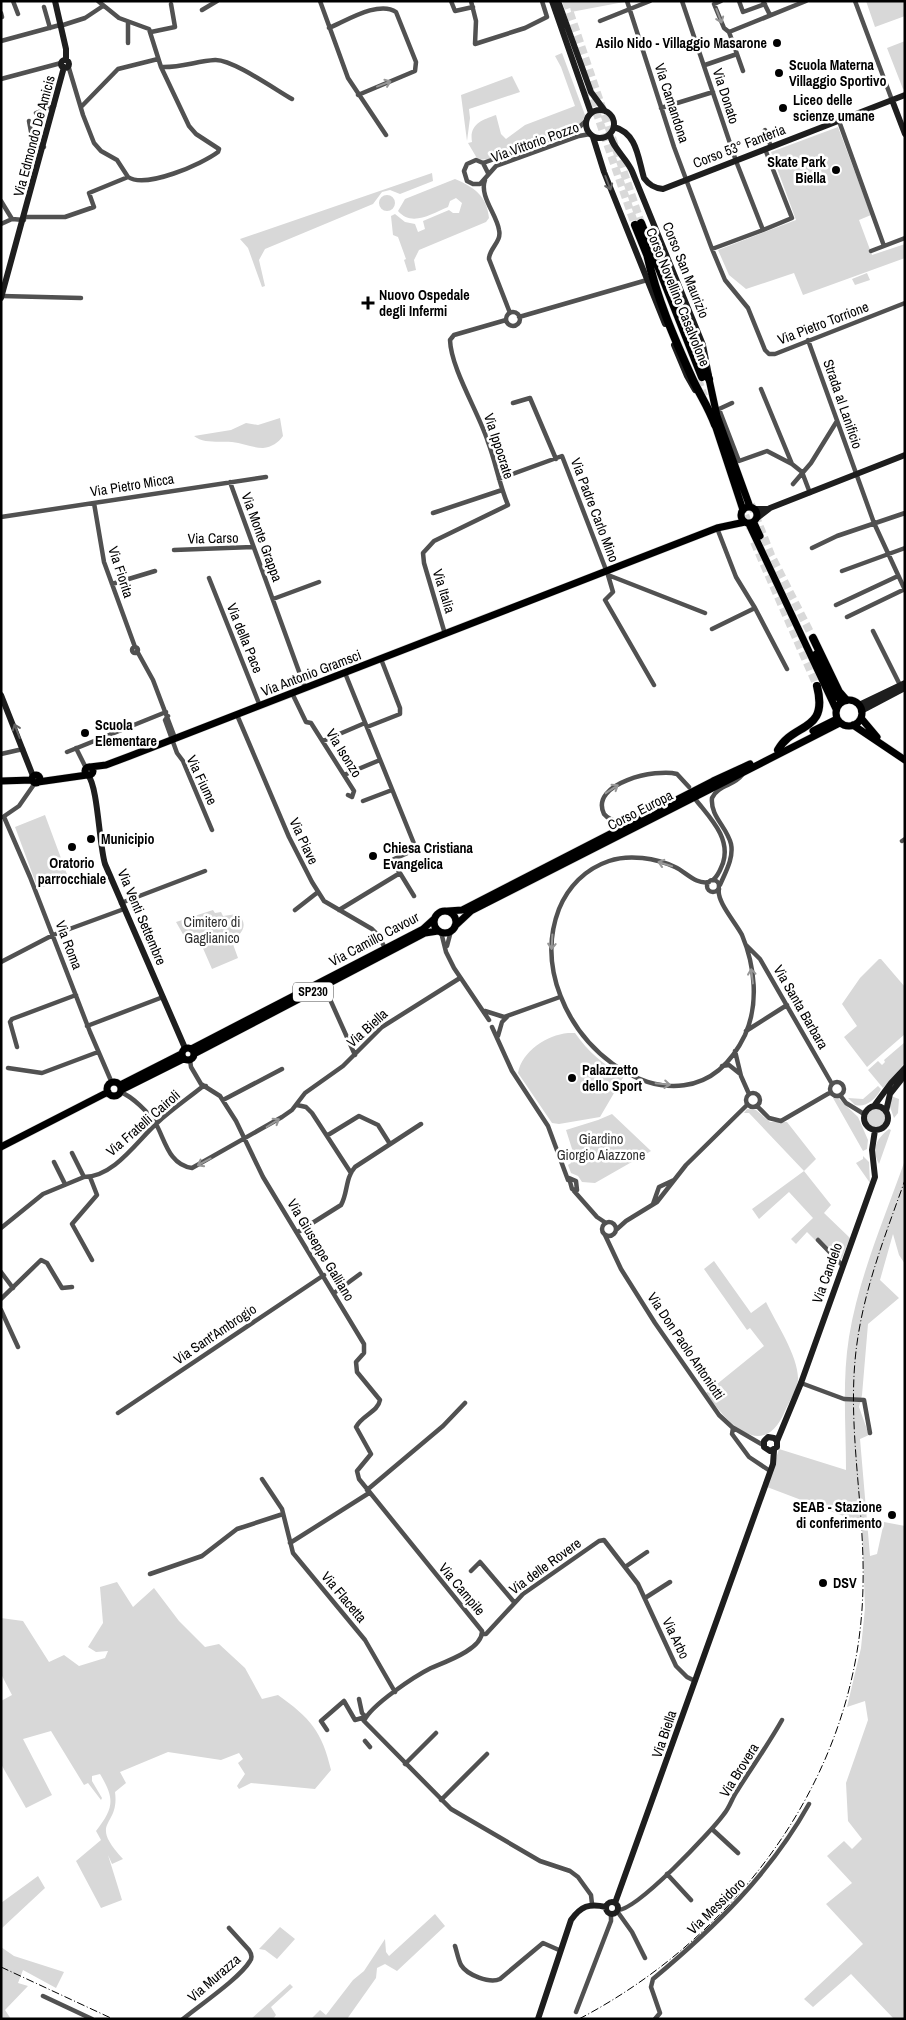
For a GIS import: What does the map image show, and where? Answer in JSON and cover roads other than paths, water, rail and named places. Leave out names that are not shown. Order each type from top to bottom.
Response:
[{"type":"highway","name":"Corso Novellino Casalvolone","points":[[638,224],[647,238],[703,378],[647,254],[638,224]]},
{"type":"highway","points":[[647,254],[656,288],[693,380],[707,404],[714,425]]},
{"type":"highway","points":[[813,638],[844,701]]},
{"type":"highway","points":[[778,750],[782,743],[811,724],[817,715],[820,704],[817,686]]},
{"type":"main road","name":"Corso San Maurizio","points":[[703,378],[752,508],[751,522]]},
{"type":"main road","points":[[714,425],[742,512],[751,522],[835,694],[844,701],[853,701],[871,731],[905,755]]},
{"type":"main road","points":[[728,524],[742,512],[752,508]]},
{"type":"main road","points":[[728,524],[751,522]]},
{"type":"main road","points":[[751,522],[836,709],[839,721],[853,725],[905,760]]},
{"type":"main road","name":"Via Antonio Gramsci","points":[[1,780],[35,779],[89,771],[524,603],[608,574],[728,524]]},
{"type":"main road","points":[[836,709],[844,701]]},
{"type":"main road","points":[[853,725],[860,711]]},
{"type":"main road","name":"Corso Europa","points":[[448,911],[462,910],[653,811],[839,721]]},
{"type":"main road","name":"Corso Europa","points":[[453,928],[471,911],[715,785],[742,774],[839,721]]},
{"type":"main road","points":[[441,911],[448,911],[454,915],[453,928],[435,930],[434,919],[441,911]]},
{"type":"main road","name":"Via Camillo Cavour","points":[[434,919],[435,930]]},
{"type":"main road","name":"Via Camillo Cavour","points":[[1,1148],[108,1092],[115,1096],[120,1089],[385,948],[435,930]]},
{"type":"main road","name":"Via Camillo Cavour","points":[[187,1054],[435,930]]},
{"type":"main road","points":[[108,1092],[108,1086],[112,1083],[120,1089]]},
{"type":"street","points":[[14,1],[18,14]]},
{"type":"street","points":[[1,79],[65,64],[94,143],[101,151],[117,160],[128,178],[135,181],[168,175],[216,154],[219,149],[196,134],[189,126],[161,67],[151,32],[148,29],[128,23],[98,1]]},
{"type":"street","points":[[202,10],[217,1]]},
{"type":"street","points":[[320,1],[348,78],[386,135]]},
{"type":"street","points":[[451,1],[455,11],[473,7]]},
{"type":"street","points":[[471,1],[476,20],[475,44],[524,28],[547,18],[542,1]]},
{"type":"street","points":[[552,1],[591,113]]},
{"type":"street","points":[[558,1],[591,92],[613,119],[614,126],[610,134],[600,138],[591,135]]},
{"type":"street","name":"Via Camandona","points":[[627,1],[661,108],[712,249],[725,280],[748,308]]},
{"type":"street","name":"Via Donato","points":[[682,1],[736,161],[763,230]]},
{"type":"street","points":[[721,1],[714,4],[724,28],[729,32],[743,71]]},
{"type":"street","points":[[739,1],[743,12],[764,3],[770,15]]},
{"type":"street","points":[[729,32],[806,1]]},
{"type":"street","points":[[855,1],[905,134]]},
{"type":"street","name":"Via Edmondo De Amicis","points":[[1,297],[44,147],[65,64],[56,2]]},
{"type":"street","points":[[600,21],[649,2]]},
{"type":"street","points":[[151,32],[175,27],[171,4]]},
{"type":"street","points":[[1,41],[74,22],[90,16],[103,6]]},
{"type":"street","points":[[44,7],[50,28]]},
{"type":"street","points":[[329,28],[373,10],[391,8],[396,12],[416,62],[415,71],[358,95]]},
{"type":"street","points":[[128,23],[128,42]]},
{"type":"street","points":[[705,65],[737,54]]},
{"type":"street","points":[[80,107],[118,69],[158,59]]},
{"type":"street","points":[[161,67],[174,68],[218,60],[242,69],[292,99]]},
{"type":"street","points":[[661,108],[713,92]]},
{"type":"street","name":"Corso 53° Fanteria","points":[[614,126],[628,133],[644,178],[652,186],[663,189],[905,95]]},
{"type":"street","points":[[36,113],[55,106]]},
{"type":"street","points":[[605,111],[598,110],[591,113],[586,121],[604,172],[687,376],[703,401],[714,425]]},
{"type":"street","points":[[29,121],[32,137],[30,145],[44,147]]},
{"type":"street","name":"Via Vittorio Pozzo","points":[[483,163],[576,130],[586,121]]},
{"type":"street","points":[[839,121],[884,246]]},
{"type":"street","points":[[712,249],[792,218],[768,148],[765,130]]},
{"type":"street","name":"Corso San Maurizio","points":[[610,134],[611,140],[626,159],[632,171],[703,345],[703,378]]},
{"type":"street","name":"Via Vittorio Pozzo","points":[[488,173],[496,166],[579,136],[591,135]]},
{"type":"street","points":[[484,192],[488,173],[483,163],[474,160],[465,167],[465,178],[470,183],[477,184],[485,180]]},
{"type":"street","points":[[1,224],[12,219],[65,217],[94,208],[89,193],[128,178]]},
{"type":"street","points":[[477,184],[484,192],[500,235],[489,259],[510,313]]},
{"type":"street","points":[[1,202],[12,219]]},
{"type":"street","points":[[871,250],[905,238]]},
{"type":"street","points":[[519,317],[647,280]]},
{"type":"street","points":[[1,297],[81,298]]},
{"type":"street","name":"Via Pietro Torrione","points":[[748,308],[765,350],[769,354],[775,354],[905,304]]},
{"type":"street","points":[[510,313],[514,312],[519,317]]},
{"type":"street","points":[[510,313],[506,320],[509,325],[514,325],[518,322],[519,317]]},
{"type":"street","name":"Via Ippocrate","points":[[423,553],[434,541],[508,505],[498,479],[488,441],[450,344],[452,337],[506,320]]},
{"type":"street","name":"Strada al Lanificio","points":[[808,340],[874,523],[905,589]]},
{"type":"street","points":[[761,389],[792,464]]},
{"type":"street","points":[[498,479],[556,458],[530,398],[513,403]]},
{"type":"street","points":[[732,403],[719,409],[739,460],[766,451],[792,464],[802,472],[810,492]]},
{"type":"street","points":[[793,484],[811,463],[837,421]]},
{"type":"street","points":[[751,522],[768,509],[905,455]]},
{"type":"street","name":"Via Padre Carlo Mino","points":[[556,458],[562,456],[608,574]]},
{"type":"street","name":"Via Pietro Micca","points":[[1,517],[266,477]]},
{"type":"street","name":"Via Monte Grappa","points":[[230,482],[305,688]]},
{"type":"street","points":[[433,513],[502,490]]},
{"type":"street","name":"Via Fiorita","points":[[94,503],[104,562],[136,649],[146,665],[167,714],[173,739]]},
{"type":"street","points":[[752,508],[768,509]]},
{"type":"street","points":[[812,548],[874,523],[905,513]]},
{"type":"street","points":[[717,528],[736,577],[755,608],[787,669]]},
{"type":"street","name":"Via Carso","points":[[174,550],[253,547]]},
{"type":"street","points":[[842,571],[905,548]]},
{"type":"street","name":"Via Italia","points":[[423,553],[424,563],[445,634]]},
{"type":"street","points":[[112,584],[155,571]]},
{"type":"street","points":[[608,574],[705,613]]},
{"type":"street","points":[[608,574],[613,592],[605,600],[654,685]]},
{"type":"street","points":[[836,605],[898,576]]},
{"type":"street","name":"Via della Pace","points":[[209,578],[260,706]]},
{"type":"street","name":"Via Monte Grappa","points":[[273,599],[319,582]]},
{"type":"street","points":[[846,617],[905,589]]},
{"type":"street","points":[[712,629],[755,608]]},
{"type":"street","points":[[860,711],[903,685],[873,631]]},
{"type":"street","points":[[323,741],[400,714],[400,708],[380,659]]},
{"type":"street","points":[[345,673],[415,848],[393,859],[414,896]]},
{"type":"street","name":"Via Isonzo","points":[[292,693],[306,722],[311,723],[355,794],[352,797],[348,795]]},
{"type":"street","points":[[1,695],[3,705],[35,779],[19,806],[3,817]]},
{"type":"street","points":[[67,752],[167,714]]},
{"type":"street","name":"Via Piave","points":[[238,715],[296,852],[318,892],[324,901],[372,929],[378,935],[385,948]]},
{"type":"street","name":"Via Fiume","points":[[173,739],[177,754],[183,761],[212,830]]},
{"type":"street","points":[[76,748],[89,771]]},
{"type":"street","points":[[1,754],[23,749]]},
{"type":"street","points":[[344,775],[380,760]]},
{"type":"street","name":"Via Venti Settembre","points":[[89,771],[94,791],[104,860],[187,1054]]},
{"type":"street","points":[[653,811],[617,821],[604,814],[602,799],[604,794],[615,786],[658,772],[677,774],[690,787]]},
{"type":"street","points":[[696,800],[706,811],[725,845],[723,862],[718,876],[707,886],[710,891],[716,892],[730,858],[731,844],[713,812],[712,798],[718,789],[738,780],[742,774]]},
{"type":"street","points":[[364,802],[392,790]]},
{"type":"street","name":"Via Roma","points":[[3,817],[53,935],[87,1026],[112,1083]]},
{"type":"street","points":[[632,858],[662,862],[681,870],[697,881],[711,881],[719,887],[718,898],[733,918],[745,944],[751,966],[754,996],[746,1031],[735,1050],[709,1076],[687,1084],[658,1083],[634,1076],[611,1064],[591,1046],[570,1018],[560,997],[552,961],[553,932],[563,899],[580,877],[609,861],[632,858]]},
{"type":"street","points":[[1,962],[53,935],[205,871]]},
{"type":"street","points":[[339,910],[400,872]]},
{"type":"street","points":[[295,910],[318,892]]},
{"type":"street","points":[[446,949],[453,928]]},
{"type":"street","points":[[435,930],[460,978],[489,1020],[512,1071],[548,1126],[563,1165],[581,1200],[597,1217],[606,1223],[614,1224],[626,1221]]},
{"type":"street","name":"Via Santa Barbara","points":[[745,944],[760,959],[832,1084]]},
{"type":"street","name":"Via Biella","points":[[156,1124],[170,1153],[180,1164],[187,1167],[196,1166],[282,1118],[297,1105],[305,1094],[336,1072],[382,1027],[460,978]]},
{"type":"street","points":[[324,986],[354,1055]]},
{"type":"street","points":[[17,1047],[10,1022],[12,1019],[76,995]]},
{"type":"street","points":[[87,1026],[162,996]]},
{"type":"street","points":[[492,1028],[508,1016],[560,997]]},
{"type":"street","points":[[746,1031],[787,1005]]},
{"type":"street","points":[[484,1011],[494,1015],[501,1022]]},
{"type":"street","points":[[489,1020],[494,1015]]},
{"type":"street","points":[[498,1040],[501,1022]]},
{"type":"street","points":[[735,1050],[735,1057],[741,1076],[749,1094]]},
{"type":"street","points":[[8,1068],[42,1073],[98,1052]]},
{"type":"street","name":"Via Giuseppe Galliano","points":[[187,1054],[191,1067],[201,1084],[216,1091],[247,1139],[263,1177],[364,1344],[364,1353],[356,1362],[357,1372],[380,1400],[378,1407]]},
{"type":"street","points":[[721,1066],[729,1065],[737,1070],[741,1076]]},
{"type":"street","points":[[864,1114],[874,1106],[905,1068]]},
{"type":"street","points":[[223,1100],[282,1069]]},
{"type":"street","points":[[864,1114],[866,1125],[875,1130],[885,1126],[888,1119],[886,1111],[890,1094],[905,1075]]},
{"type":"street","points":[[831,1092],[832,1084],[836,1082],[842,1084],[844,1089],[840,1095]]},
{"type":"street","name":"Via Fratelli Cairoli","points":[[1,1228],[43,1194],[84,1177],[90,1177],[124,1158],[156,1124],[202,1087],[206,1086]]},
{"type":"street","points":[[120,1089],[156,1124]]},
{"type":"street","points":[[831,1092],[836,1096],[840,1095],[853,1108],[864,1114]]},
{"type":"street","points":[[757,1106],[769,1118],[781,1121],[831,1092]]},
{"type":"street","points":[[749,1094],[758,1096],[760,1102],[753,1108],[747,1105],[745,1100],[749,1094]]},
{"type":"street","points":[[297,1105],[306,1107],[328,1135],[351,1173]]},
{"type":"street","points":[[605,1235],[615,1232],[626,1221],[663,1196],[675,1179],[709,1141],[747,1105]]},
{"type":"street","points":[[874,1106],[881,1107],[886,1111]]},
{"type":"street","points":[[328,1135],[359,1116],[378,1125],[390,1144]]},
{"type":"street","points":[[298,1232],[341,1205],[351,1173],[356,1167],[421,1124]]},
{"type":"street","name":"Via Candelo","points":[[772,1439],[786,1421],[802,1383],[874,1177],[872,1150],[875,1130]]},
{"type":"street","points":[[72,1153],[84,1177]]},
{"type":"street","points":[[54,1162],[65,1184]]},
{"type":"street","points":[[90,1177],[97,1195],[72,1224],[92,1260]]},
{"type":"street","points":[[571,1179],[576,1181],[576,1190]]},
{"type":"street","points":[[651,1205],[659,1187],[675,1179]]},
{"type":"street","name":"Via Don Paolo Antoniotti","points":[[597,1217],[613,1255],[655,1323],[731,1431],[753,1438],[772,1439]]},
{"type":"street","points":[[602,1229],[606,1223]]},
{"type":"street","points":[[613,1255],[614,1224]]},
{"type":"street","points":[[818,1240],[843,1266]]},
{"type":"street","points":[[1,1299],[41,1260],[44,1260],[62,1288],[72,1287]]},
{"type":"street","points":[[1,1272],[13,1288]]},
{"type":"street","points":[[334,1292],[360,1274]]},
{"type":"street","name":"Via Sant'Ambrogio","points":[[118,1413],[324,1275]]},
{"type":"street","points":[[1,1310],[18,1347]]},
{"type":"street","points":[[802,1383],[844,1399],[864,1400],[870,1433]]},
{"type":"street","points":[[290,1543],[368,1492],[443,1426],[465,1403]]},
{"type":"street","name":"Via Campile","points":[[365,1719],[395,1692],[430,1669],[455,1658],[469,1649],[482,1634],[480,1627],[368,1492],[356,1474],[359,1467],[371,1454],[356,1427],[363,1417],[378,1407]]},
{"type":"street","points":[[731,1431],[749,1457],[770,1470]]},
{"type":"street","name":"Via Don Paolo Antoniotti","points":[[753,1438],[765,1447]]},
{"type":"street","points":[[770,1470],[774,1450],[772,1439]]},
{"type":"street","points":[[765,1447],[772,1439]]},
{"type":"street","points":[[765,1447],[770,1458],[770,1470]]},
{"type":"street","points":[[765,1447],[774,1450]]},
{"type":"street","name":"Via Biella","points":[[576,2012],[615,1910],[770,1470]]},
{"type":"street","name":"Via Flacetta","points":[[262,1479],[283,1514],[290,1543],[299,1563],[331,1597],[370,1647],[395,1692]]},
{"type":"street","points":[[150,1574],[202,1556],[237,1529],[283,1514]]},
{"type":"street","name":"Via delle Rovere","points":[[482,1634],[486,1634],[514,1602],[546,1576],[599,1541],[604,1540]]},
{"type":"street","name":"Via Arbo","points":[[604,1540],[625,1567],[645,1598],[676,1666],[687,1677],[696,1681]]},
{"type":"street","points":[[625,1567],[648,1552]]},
{"type":"street","points":[[471,1571],[480,1562],[514,1602]]},
{"type":"street","points":[[645,1598],[670,1582]]},
{"type":"street","points":[[359,1698],[365,1719],[405,1764],[451,1809],[533,1858],[570,1871],[578,1877],[591,1894],[592,1904]]},
{"type":"street","points":[[327,1730],[321,1721],[344,1701],[356,1720],[365,1719]]},
{"type":"street","name":"Via Brovera","points":[[615,1910],[632,1904],[712,1829],[728,1809],[735,1794],[782,1720]]},
{"type":"street","points":[[405,1764],[436,1732]]},
{"type":"street","points":[[365,1741],[370,1747]]},
{"type":"street","points":[[441,1800],[487,1754]]},
{"type":"street","name":"Via Messidoro","points":[[659,2018],[660,2008],[651,1987],[653,1979],[752,1887],[780,1851],[809,1804]]},
{"type":"street","points":[[712,1829],[738,1854]]},
{"type":"street","points":[[666,1874],[691,1900]]},
{"type":"street","points":[[606,1907],[609,1902],[632,1932],[645,1958]]},
{"type":"street","points":[[538,2019],[559,1950],[571,1920],[582,1907],[592,1904],[606,1907]]},
{"type":"street","points":[[606,1907],[606,1911],[615,1910]]},
{"type":"street","name":"Via Murazza","points":[[183,2019],[219,1991],[250,1961],[251,1954],[249,1950],[229,1928]]},
{"type":"street","points":[[455,1946],[463,1968],[468,1972],[493,1981],[500,1979],[543,1943],[559,1950]]},
{"type":"street","points":[[43,1996],[92,2019]]},
{"type":"tunnel","points":[[566,1],[641,223]]},
{"type":"tunnel","points":[[588,88],[635,225]]},
{"type":"tunnel","points":[[698,379],[704,396]]},
{"type":"tunnel","points":[[741,504],[750,528]]},
{"type":"tunnel","points":[[751,504],[771,555],[813,638]]},
{"type":"tunnel","points":[[754,542],[817,686]]},
{"type":"railway","points":[[579,2019],[638,1984],[691,1942],[739,1893],[781,1840],[815,1782],[840,1720],[857,1654],[863,1586],[863,1556],[854,1410],[856,1351],[869,1285],[905,1180]]},
{"type":"railway","points":[[1,1967],[113,2019]]},
{"type":"place","name":"Asilo Nido - Villaggio Masarone","points":[[777,43]]},
{"type":"place","name":"Scuola Materna Villaggio Sportivo","points":[[779,73]]},
{"type":"place","name":"Liceo delle scienze umane","points":[[783,108]]},
{"type":"place","name":"Skate Park Biella","points":[[836,170]]},
{"type":"place","name":"Nuovo Ospedale degli Infermi","points":[[368,303]]},
{"type":"place","name":"Scuola Elementare","points":[[85,733]]},
{"type":"place","name":"Municipio","points":[[91,839]]},
{"type":"place","name":"Oratorio parrocchiale","points":[[72,847]]},
{"type":"place","name":"Chiesa Cristiana Evangelica","points":[[373,856]]},
{"type":"place","name":"Palazzetto dello Sport","points":[[572,1078]]},
{"type":"place","name":"SEAB - Stazione di conferimento","points":[[892,1515]]},
{"type":"place","name":"DSV","points":[[823,1583]]},
{"type":"park label","name":"Cimitero di Gaglianico","points":[[212,930]]},
{"type":"park label","name":"Giardino Giorgio Aiazzone","points":[[601,1148]]}]
